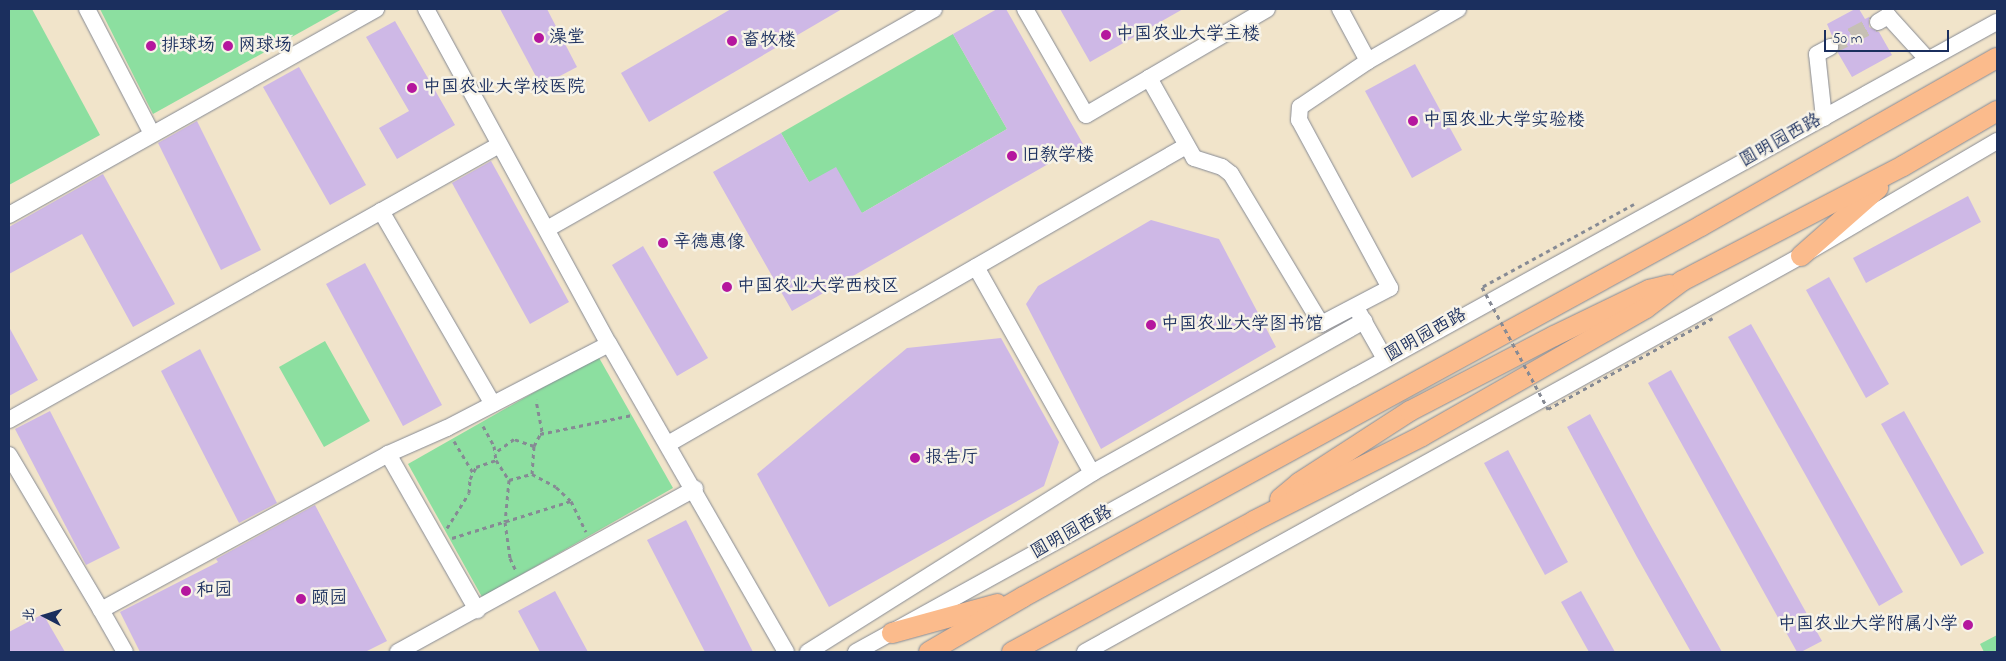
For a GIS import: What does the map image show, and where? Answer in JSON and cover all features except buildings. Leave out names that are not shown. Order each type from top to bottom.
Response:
[{"type":"main road","name":"圆明园西路","points":[[929,652],[1023,598],[1701,226],[1997,58]]},
{"type":"main road","points":[[1012,652],[1254,521],[1422,436],[1646,308],[1682,281],[1903,166],[1997,111]]},
{"type":"main road","points":[[1801,256],[1903,166]]},
{"type":"main road","points":[[1254,521],[1299,483],[1410,411],[1649,290],[1682,281]]},
{"type":"main road","points":[[892,633],[1023,598]]},
{"type":"street","points":[[87,9],[152,134]]},
{"type":"street","points":[[9,215],[376,9]]},
{"type":"street","points":[[426,9],[609,344],[695,489],[786,652]]},
{"type":"street","points":[[547,229],[911,15],[934,9]]},
{"type":"street","points":[[1025,9],[1086,115],[1267,9]]},
{"type":"street","points":[[1340,9],[1368,61]]},
{"type":"street","points":[[1149,78],[1194,158],[1222,167],[1231,174],[1321,324],[1390,288],[1299,120],[1300,107],[1368,61],[1458,9]]},
{"type":"street","points":[[1878,22],[1888,16],[1928,60]]},
{"type":"street","name":"圆明园西路","points":[[856,652],[1997,22]]},
{"type":"street","points":[[1824,118],[1817,54],[1830,47]]},
{"type":"street","points":[[1085,652],[1801,256],[1997,141]]},
{"type":"street","points":[[9,420],[499,144]]},
{"type":"street","points":[[668,444],[1186,146]]},
{"type":"street","points":[[381,211],[494,404]]},
{"type":"street","points":[[976,267],[1092,472]]},
{"type":"street","points":[[1355,306],[1385,359]]},
{"type":"street","points":[[808,652],[1092,472],[1364,322]]},
{"type":"street","points":[[101,610],[388,454],[446,428],[609,344]]},
{"type":"street","points":[[388,454],[437,543],[477,610]]},
{"type":"street","points":[[9,455],[125,652]]},
{"type":"street","points":[[398,652],[695,489]]},
{"type":"path","points":[[1634,204],[1482,288],[1548,409],[1713,318]]},
{"type":"path","points":[[529,386],[539,405],[540,434],[534,446],[532,474]]},
{"type":"path","points":[[540,434],[650,412]]},
{"type":"path","points":[[476,413],[495,453],[496,460],[509,480],[505,522],[510,558],[522,585]]},
{"type":"path","points":[[446,428],[473,473]]},
{"type":"path","points":[[495,453],[514,439],[534,446]]},
{"type":"path","points":[[437,543],[460,510],[476,467],[496,460]]},
{"type":"path","points":[[509,480],[532,474],[556,487],[571,501],[583,521],[591,547]]},
{"type":"path","points":[[437,543],[571,501]]},
{"type":"green space","points":[[9,9],[32,9],[100,135],[9,185]]},
{"type":"green space","points":[[100,9],[342,9],[153,114]]},
{"type":"green space","points":[[953,34],[1007,129],[862,213],[809,182],[781,133]]},
{"type":"green space","points":[[325,341],[370,421],[324,447],[279,367]]},
{"type":"green space","points":[[598,356],[673,488],[482,597],[408,464]]},
{"type":"green space","points":[[1997,635],[1997,652],[1984,652],[1980,644]]},
{"type":"tunnel","points":[[1830,47],[1878,22]]},
{"type":"place","name":"中国农业大学主楼","points":[[1106,35]]},
{"type":"place","name":"澡堂","points":[[539,38]]},
{"type":"place","name":"畜牧楼","points":[[732,41]]},
{"type":"place","name":"排球场","points":[[151,46]]},
{"type":"place","name":"网球场","points":[[228,46]]},
{"type":"place","name":"中国农业大学校医院","points":[[412,88]]},
{"type":"place","name":"中国农业大学实验楼","points":[[1413,121]]},
{"type":"place","name":"旧教学楼","points":[[1012,156]]},
{"type":"place","name":"辛德惠像","points":[[663,243]]},
{"type":"place","name":"中国农业大学西校区","points":[[727,287]]},
{"type":"place","name":"中国农业大学图书馆","points":[[1151,325]]},
{"type":"place","name":"报告厅","points":[[915,458]]},
{"type":"place","name":"和园","points":[[186,591]]},
{"type":"place","name":"颐园","points":[[301,599]]},
{"type":"place","name":"中国农业大学附属小学","points":[[1968,625]]}]
